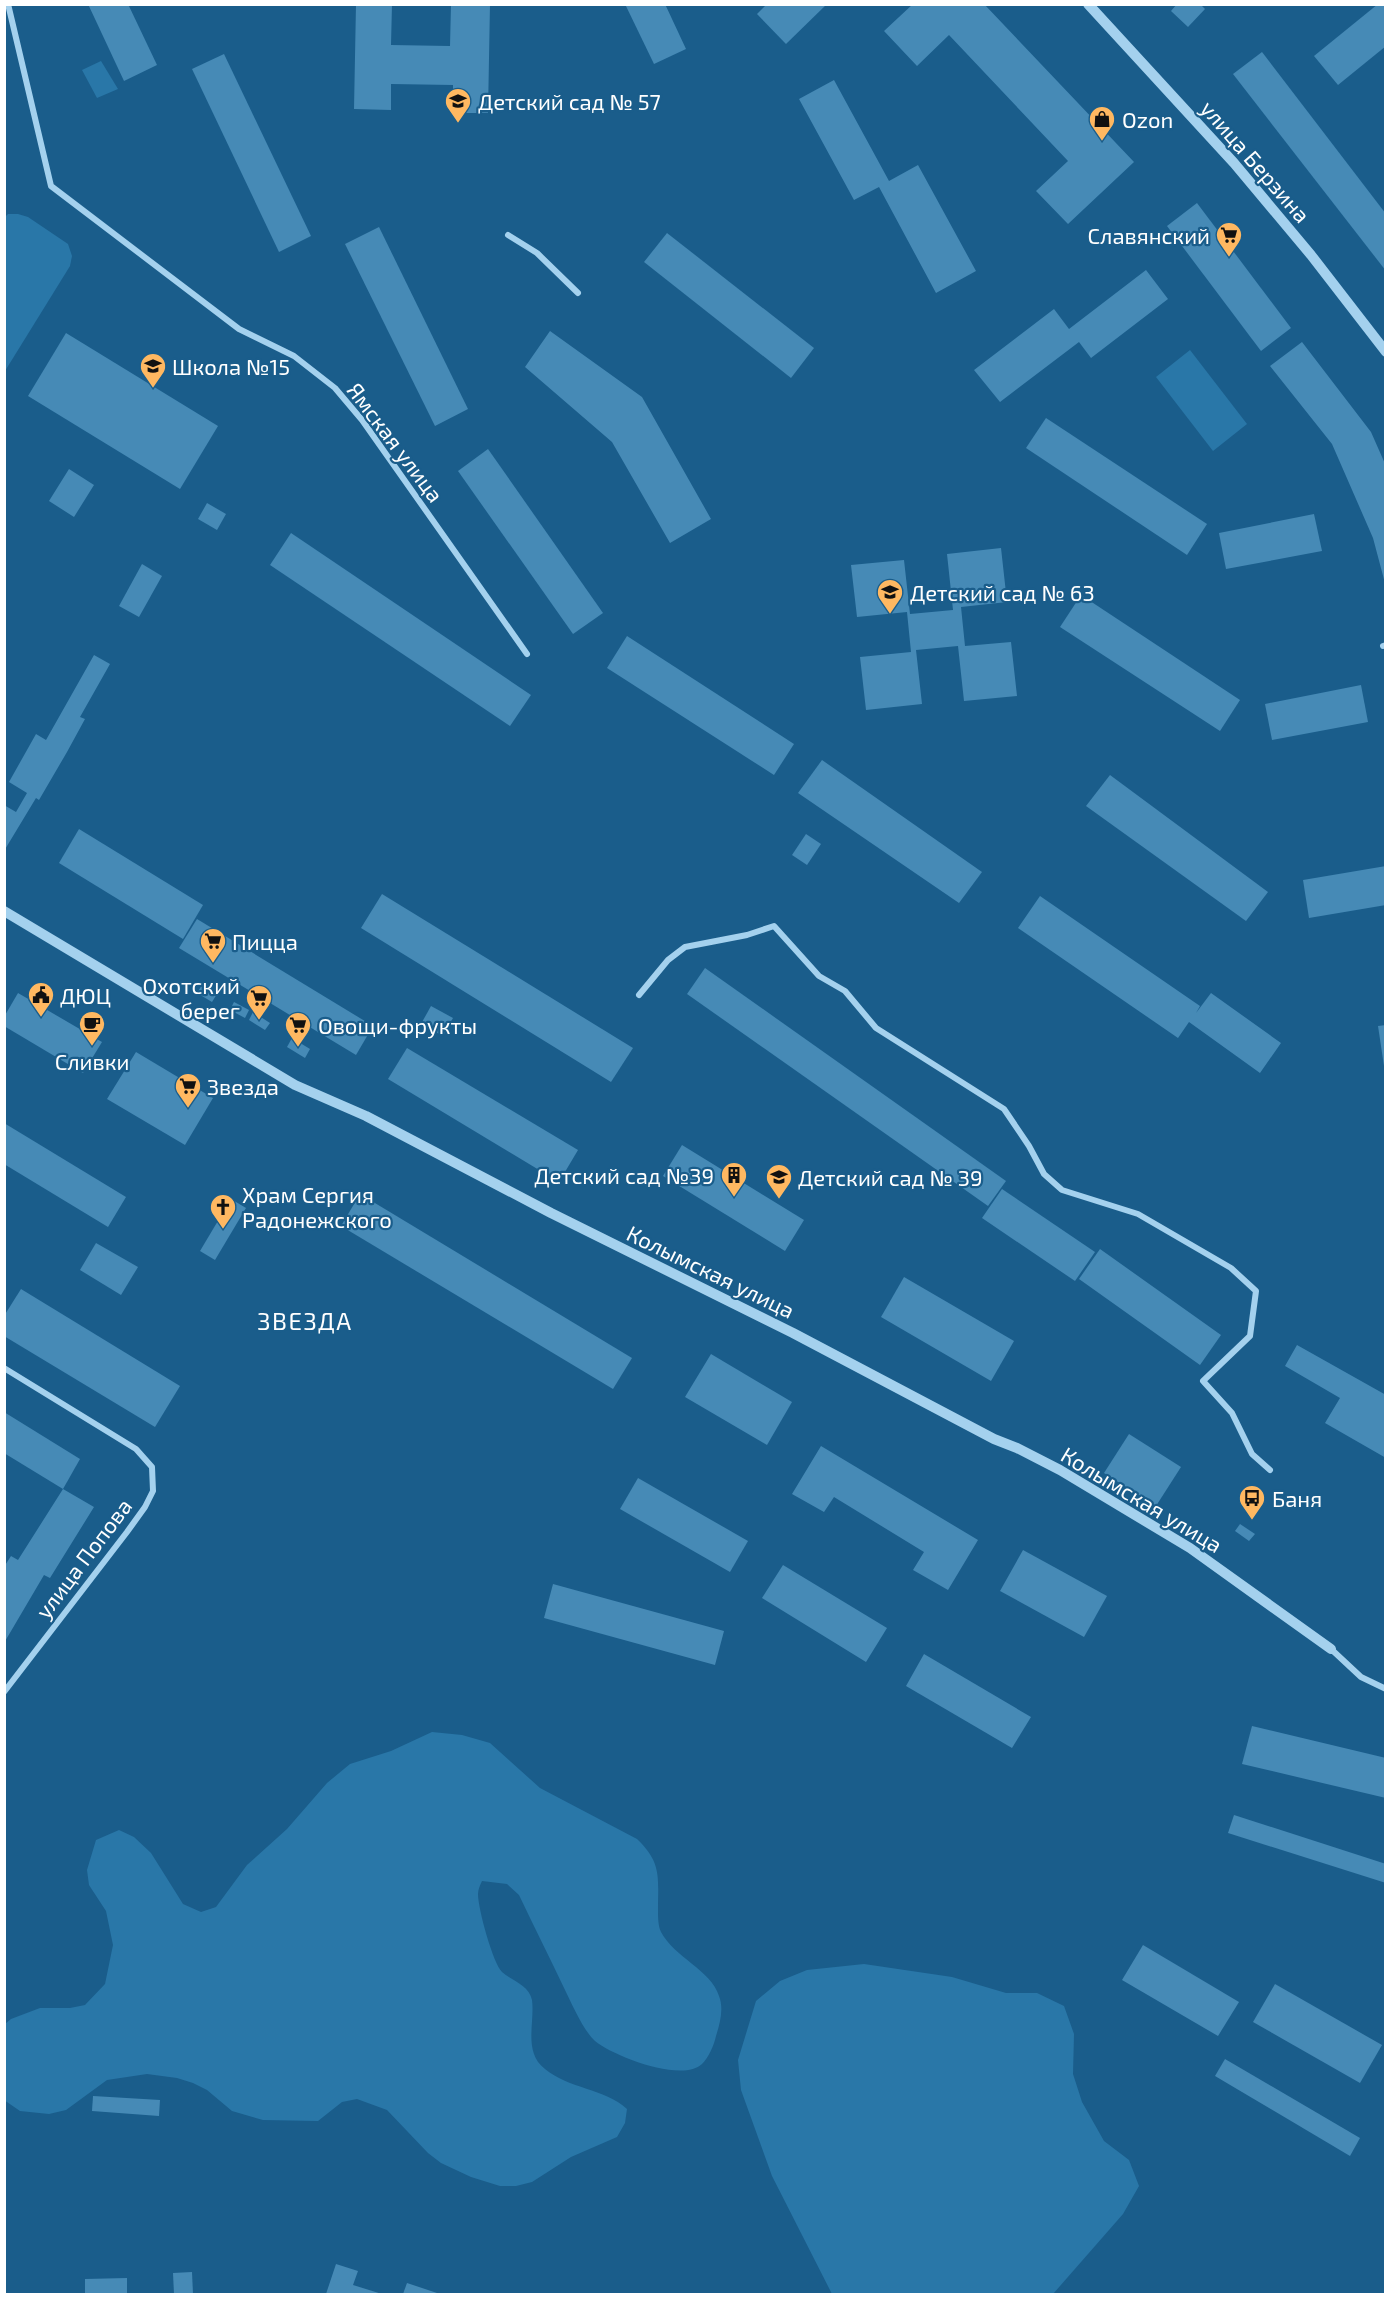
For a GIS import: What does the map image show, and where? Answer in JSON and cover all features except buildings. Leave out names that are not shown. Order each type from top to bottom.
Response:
[{"type":"street","name":"Ямская улица","points":[[8,4],[51,186],[239,329],[294,356],[335,388],[362,420],[527,654]]},
{"type":"street","name":"улица Берзина","points":[[1088,4],[1234,163],[1311,255],[1386,352]]},
{"type":"street","points":[[508,236],[537,253],[578,293]]},
{"type":"street","name":"Колымская улица","points":[[4,911],[295,1086],[366,1116],[1070,1476],[1191,1548],[1330,1649],[1361,1677],[1386,1689]]},
{"type":"street","points":[[639,995],[668,960],[685,947],[747,935],[774,926],[819,976],[845,991],[876,1028],[1004,1109],[1029,1146],[1044,1174],[1062,1190],[1138,1214],[1231,1268],[1256,1291],[1250,1336],[1203,1381],[1232,1413],[1252,1454],[1270,1470]]},
{"type":"street","name":"улица Попова","points":[[4,1368],[136,1449],[152,1467],[153,1491],[139,1515],[4,1692]]},
{"type":"shaded area","points":[[101,61],[118,89],[97,98],[82,70]]},
{"type":"shaded area","points":[[8,214],[28,217],[68,244],[72,256],[70,266],[5,371],[4,218]]},
{"type":"shaded area","points":[[1190,350],[1247,424],[1213,451],[1156,377]]},
{"type":"shaded area","points":[[432,1732],[462,1735],[490,1743],[540,1788],[637,1839],[645,1848],[655,1863],[657,1871],[658,1918],[661,1932],[674,1949],[701,1971],[715,1987],[719,1996],[721,2016],[713,2047],[702,2064],[692,2069],[679,2071],[664,2069],[616,2054],[595,2041],[578,2017],[519,1895],[507,1884],[482,1881],[478,1891],[480,1911],[494,1958],[502,1972],[524,1987],[532,2000],[531,2037],[538,2062],[554,2076],[608,2097],[627,2109],[625,2123],[617,2137],[571,2157],[532,2182],[516,2186],[500,2186],[471,2177],[441,2163],[428,2153],[387,2110],[357,2099],[342,2102],[318,2121],[263,2120],[232,2111],[207,2090],[193,2083],[177,2078],[147,2074],[107,2080],[66,2110],[49,2114],[20,2111],[4,2100],[5,2024],[11,2019],[40,2008],[70,2008],[85,2005],[105,1984],[113,1945],[106,1911],[89,1885],[87,1870],[96,1840],[119,1830],[134,1837],[151,1853],[183,1904],[201,1912],[216,1907],[247,1865],[287,1829],[327,1783],[350,1764],[391,1751]]},
{"type":"shaded area","points":[[864,1964],[952,1977],[1006,1993],[1037,1993],[1064,2006],[1074,2034],[1073,2074],[1082,2102],[1104,2141],[1129,2160],[1139,2186],[1123,2214],[1053,2294],[832,2294],[772,2176],[741,2090],[738,2060],[756,2001],[780,1981],[807,1970]]},
{"type":"place","name":"Детский сад № 57","points":[[458,124]]},
{"type":"place","name":"Ozon","points":[[1102,142]]},
{"type":"place","name":"Славянский","points":[[1229,258]]},
{"type":"place","name":"Школа №15","points":[[153,389]]},
{"type":"place","name":"Детский сад № 63","points":[[890,615]]},
{"type":"place","name":"Пицца","points":[[213,964]]},
{"type":"place","name":"ДЮЦ","points":[[41,1018]]},
{"type":"place","name":"Охотский берег","points":[[259,1021]]},
{"type":"place","name":"Сливки","points":[[92,1047]]},
{"type":"place","name":"Овощи-фрукты","points":[[298,1048]]},
{"type":"place","name":"Звезда","points":[[188,1109]]},
{"type":"place","name":"Детский сад №39","points":[[734,1198]]},
{"type":"place","name":"Детский сад № 39","points":[[779,1200]]},
{"type":"place","name":"Храм Сергия Радонежского","points":[[223,1230]]},
{"type":"place","name":"Баня","points":[[1252,1521]]},
{"type":"district","name":"ЗВЕЗДА","points":[[305,1320]]}]
